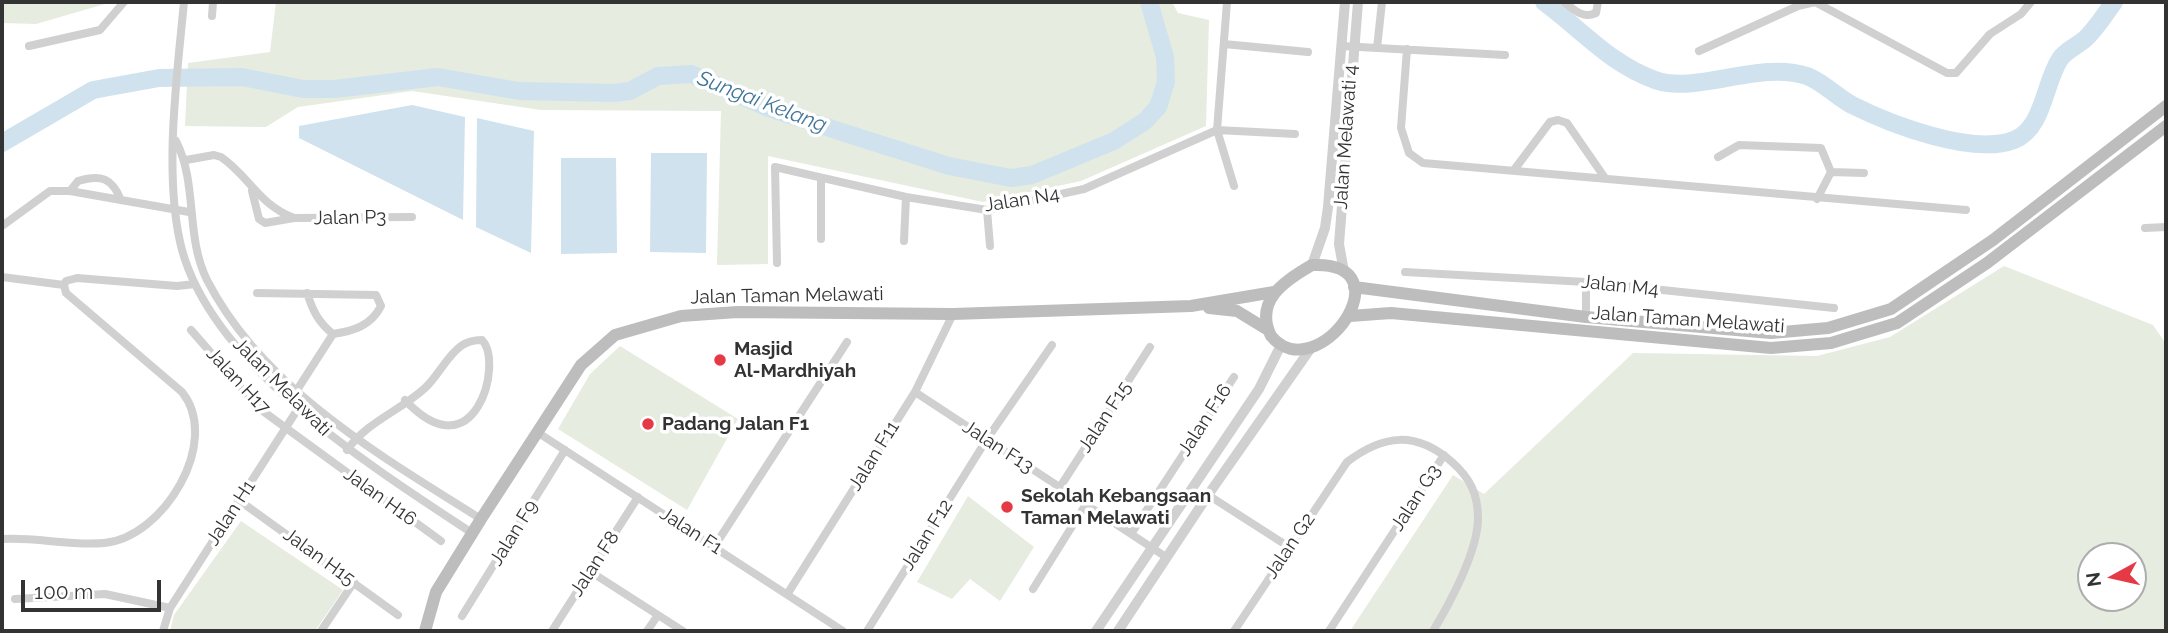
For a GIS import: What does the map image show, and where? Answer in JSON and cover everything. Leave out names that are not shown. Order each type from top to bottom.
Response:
[{"type":"main road","name":"Jalan Taman Melawati","points":[[1353,287],[1586,317],[1771,333],[1828,328],[1891,309],[1993,240],[2166,106]]},
{"type":"main road","name":"Jalan Taman Melawati","points":[[1350,316],[1391,313],[1771,348],[1831,343],[1897,323],[1987,263],[2166,126]]},
{"type":"main road","points":[[1311,265],[1335,267],[1344,272],[1353,287],[1355,298],[1350,316],[1311,348],[1298,349],[1281,345],[1268,330],[1265,311],[1274,292],[1311,265]]},
{"type":"main road","name":"Jalan Taman Melawati","points":[[425,631],[436,592],[472,533],[581,365],[615,335],[643,324],[681,316],[737,312],[953,314],[1191,306],[1274,292]]},
{"type":"main road","name":"Jalan Taman Melawati","points":[[1191,306],[1237,311],[1268,330]]},
{"type":"street","points":[[29,46],[100,30],[124,2]]},
{"type":"street","name":"Jalan Melawati","points":[[184,2],[178,67],[175,211],[182,250],[195,284],[231,338],[299,408],[347,450],[472,533]]},
{"type":"street","points":[[212,16],[213,2]]},
{"type":"street","points":[[1227,2],[1217,130],[1234,186]]},
{"type":"street","name":"Jalan Melawati 4","points":[[1344,272],[1339,244],[1347,46],[1345,2]]},
{"type":"street","name":"Jalan Melawati 4","points":[[1311,265],[1325,228],[1347,46],[1358,2]]},
{"type":"street","points":[[1377,48],[1382,2]]},
{"type":"street","points":[[1564,2],[1583,16],[1590,16],[1596,13],[1598,2]]},
{"type":"street","points":[[1699,51],[1798,6],[1815,2],[1947,73],[1956,73],[1990,34],[2021,14],[2031,2]]},
{"type":"street","points":[[1224,44],[1308,52]]},
{"type":"street","points":[[1347,46],[1505,55]]},
{"type":"street","points":[[1407,49],[1401,128],[1409,153],[1423,163],[1966,210]]},
{"type":"street","points":[[1514,170],[1546,127],[1558,120],[1567,123],[1605,178]]},
{"type":"street","points":[[1217,130],[1295,134]]},
{"type":"street","name":"Jalan N4","points":[[777,263],[775,167],[790,168],[821,178],[906,197],[988,209],[1084,189],[1217,130]]},
{"type":"street","name":"Jalan Melawati","points":[[175,138],[186,160],[189,212],[195,246],[207,280],[241,330],[305,398],[355,439],[481,519]]},
{"type":"street","points":[[1718,157],[1740,145],[1821,148],[1831,172]]},
{"type":"street","name":"Jalan P3","points":[[186,160],[214,155],[221,157],[252,191],[282,213],[294,218],[412,217]]},
{"type":"street","points":[[1831,172],[1864,173]]},
{"type":"street","points":[[1817,199],[1831,172]]},
{"type":"street","points":[[70,191],[78,181],[102,177],[112,182],[121,201]]},
{"type":"street","points":[[821,178],[821,240]]},
{"type":"street","points":[[2,226],[50,191],[70,191],[189,212]]},
{"type":"street","points":[[252,191],[259,219],[265,223],[294,218]]},
{"type":"street","points":[[904,241],[906,197]]},
{"type":"street","points":[[988,209],[990,246]]},
{"type":"street","points":[[2145,228],[2166,227]]},
{"type":"street","name":"Jalan M4","points":[[1405,272],[1586,282],[1835,309]]},
{"type":"street","points":[[2,277],[64,285]]},
{"type":"street","points":[[64,285],[66,281],[76,278],[177,286],[195,284]]},
{"type":"street","points":[[1586,282],[1586,332]]},
{"type":"street","points":[[2,539],[29,537],[105,543],[130,536],[150,525],[163,510],[190,465],[197,441],[194,412],[182,392],[66,293],[64,285]]},
{"type":"street","points":[[257,293],[307,293],[376,295],[381,306],[372,319],[354,331],[333,334],[320,324],[307,293]]},
{"type":"street","name":"Jalan F11","points":[[788,593],[915,392],[953,314]]},
{"type":"street","name":"Jalan H17","points":[[191,330],[260,409],[286,428]]},
{"type":"street","points":[[297,390],[333,334]]},
{"type":"street","points":[[347,450],[355,439],[405,400],[423,390],[460,346],[482,340],[487,345],[491,369],[483,393],[466,424],[457,427],[440,426],[415,411],[405,400]]},
{"type":"street","points":[[714,547],[847,342]]},
{"type":"street","name":"Jalan F12","points":[[867,631],[987,439],[1052,345]]},
{"type":"street","points":[[1096,631],[1259,389],[1281,345]]},
{"type":"street","name":"Jalan F15","points":[[1060,487],[1150,347]]},
{"type":"street","points":[[1118,631],[1208,495],[1311,348]]},
{"type":"street","name":"Jalan F16","points":[[1131,534],[1234,377]]},
{"type":"street","name":"Jalan F13","points":[[915,392],[1166,557]]},
{"type":"street","name":"Jalan H1","points":[[163,631],[170,608],[305,398]]},
{"type":"street","name":"Jalan H16","points":[[286,428],[440,541]]},
{"type":"street","name":"Jalan F1","points":[[537,432],[843,631]]},
{"type":"street","name":"Jalan G3","points":[[1329,631],[1444,455],[1427,443],[1393,440],[1366,448],[1347,462]]},
{"type":"street","name":"Jalan F9","points":[[462,616],[565,450]]},
{"type":"street","points":[[1433,631],[1467,563],[1479,521],[1471,483],[1444,455]]},
{"type":"street","name":"Jalan G2","points":[[1234,631],[1347,462]]},
{"type":"street","points":[[1208,495],[1289,547]]},
{"type":"street","name":"Jalan F8","points":[[552,631],[638,497]]},
{"type":"street","name":"Jalan H15","points":[[240,501],[398,615]]},
{"type":"street","points":[[1033,589],[1086,504]]},
{"type":"street","points":[[591,572],[683,631]]},
{"type":"street","points":[[321,631],[354,582]]},
{"type":"street","points":[[15,599],[105,594],[170,608]]},
{"type":"street","points":[[648,631],[658,615]]},
{"type":"shaded area","points":[[2,2],[105,4],[36,24],[2,23]]},
{"type":"shaded area","points":[[276,2],[1172,2],[1178,13],[1209,20],[1206,126],[1081,181],[983,202],[768,156],[768,264],[717,265],[721,111],[541,110],[412,91],[298,107],[266,127],[185,126],[188,63],[270,52]]},
{"type":"shaded area","points":[[2004,266],[2153,325],[2166,344],[2166,631],[1350,631],[1453,475],[1484,494],[1633,353],[1817,356],[1890,337]]},
{"type":"shaded area","name":"Padang Jalan F1","points":[[620,346],[738,419],[687,510],[558,429],[590,374]]},
{"type":"shaded area","points":[[968,496],[1034,547],[1000,601],[970,579],[952,599],[917,582]]},
{"type":"shaded area","points":[[241,521],[343,590],[315,631],[170,631],[174,615]]},
{"type":"water","points":[[412,105],[465,117],[463,220],[299,138],[299,126]]},
{"type":"water","points":[[477,118],[534,131],[531,253],[476,227]]},
{"type":"water","points":[[651,153],[707,153],[706,253],[650,252]]},
{"type":"water","points":[[561,158],[616,158],[617,253],[561,254]]},
{"type":"waterway","name":"Sungai Kelang","points":[[2,143],[93,90],[159,78],[242,77],[303,89],[334,89],[438,77],[519,91],[613,93],[630,91],[658,76],[691,74],[769,108],[851,135],[949,166],[1011,178],[1032,175],[1114,141],[1145,121],[1158,107],[1166,82],[1165,57],[1149,2]]},
{"type":"waterway","name":"Sungai Kelang","points":[[1544,2],[1610,56],[1655,80],[1689,83],[1749,74],[1789,72],[1807,76],[1852,105],[1887,121],[1931,136],[1976,144],[1997,144],[2014,140],[2032,126],[2060,59],[2089,35],[2114,2]]},
{"type":"place","name":"Masjid Al-Mardhiyah","points":[[720,360]]},
{"type":"place","name":"Padang Jalan F1","points":[[648,424]]},
{"type":"place","name":"Sekolah Kebangsaan Taman Melawati","points":[[1007,507]]}]
